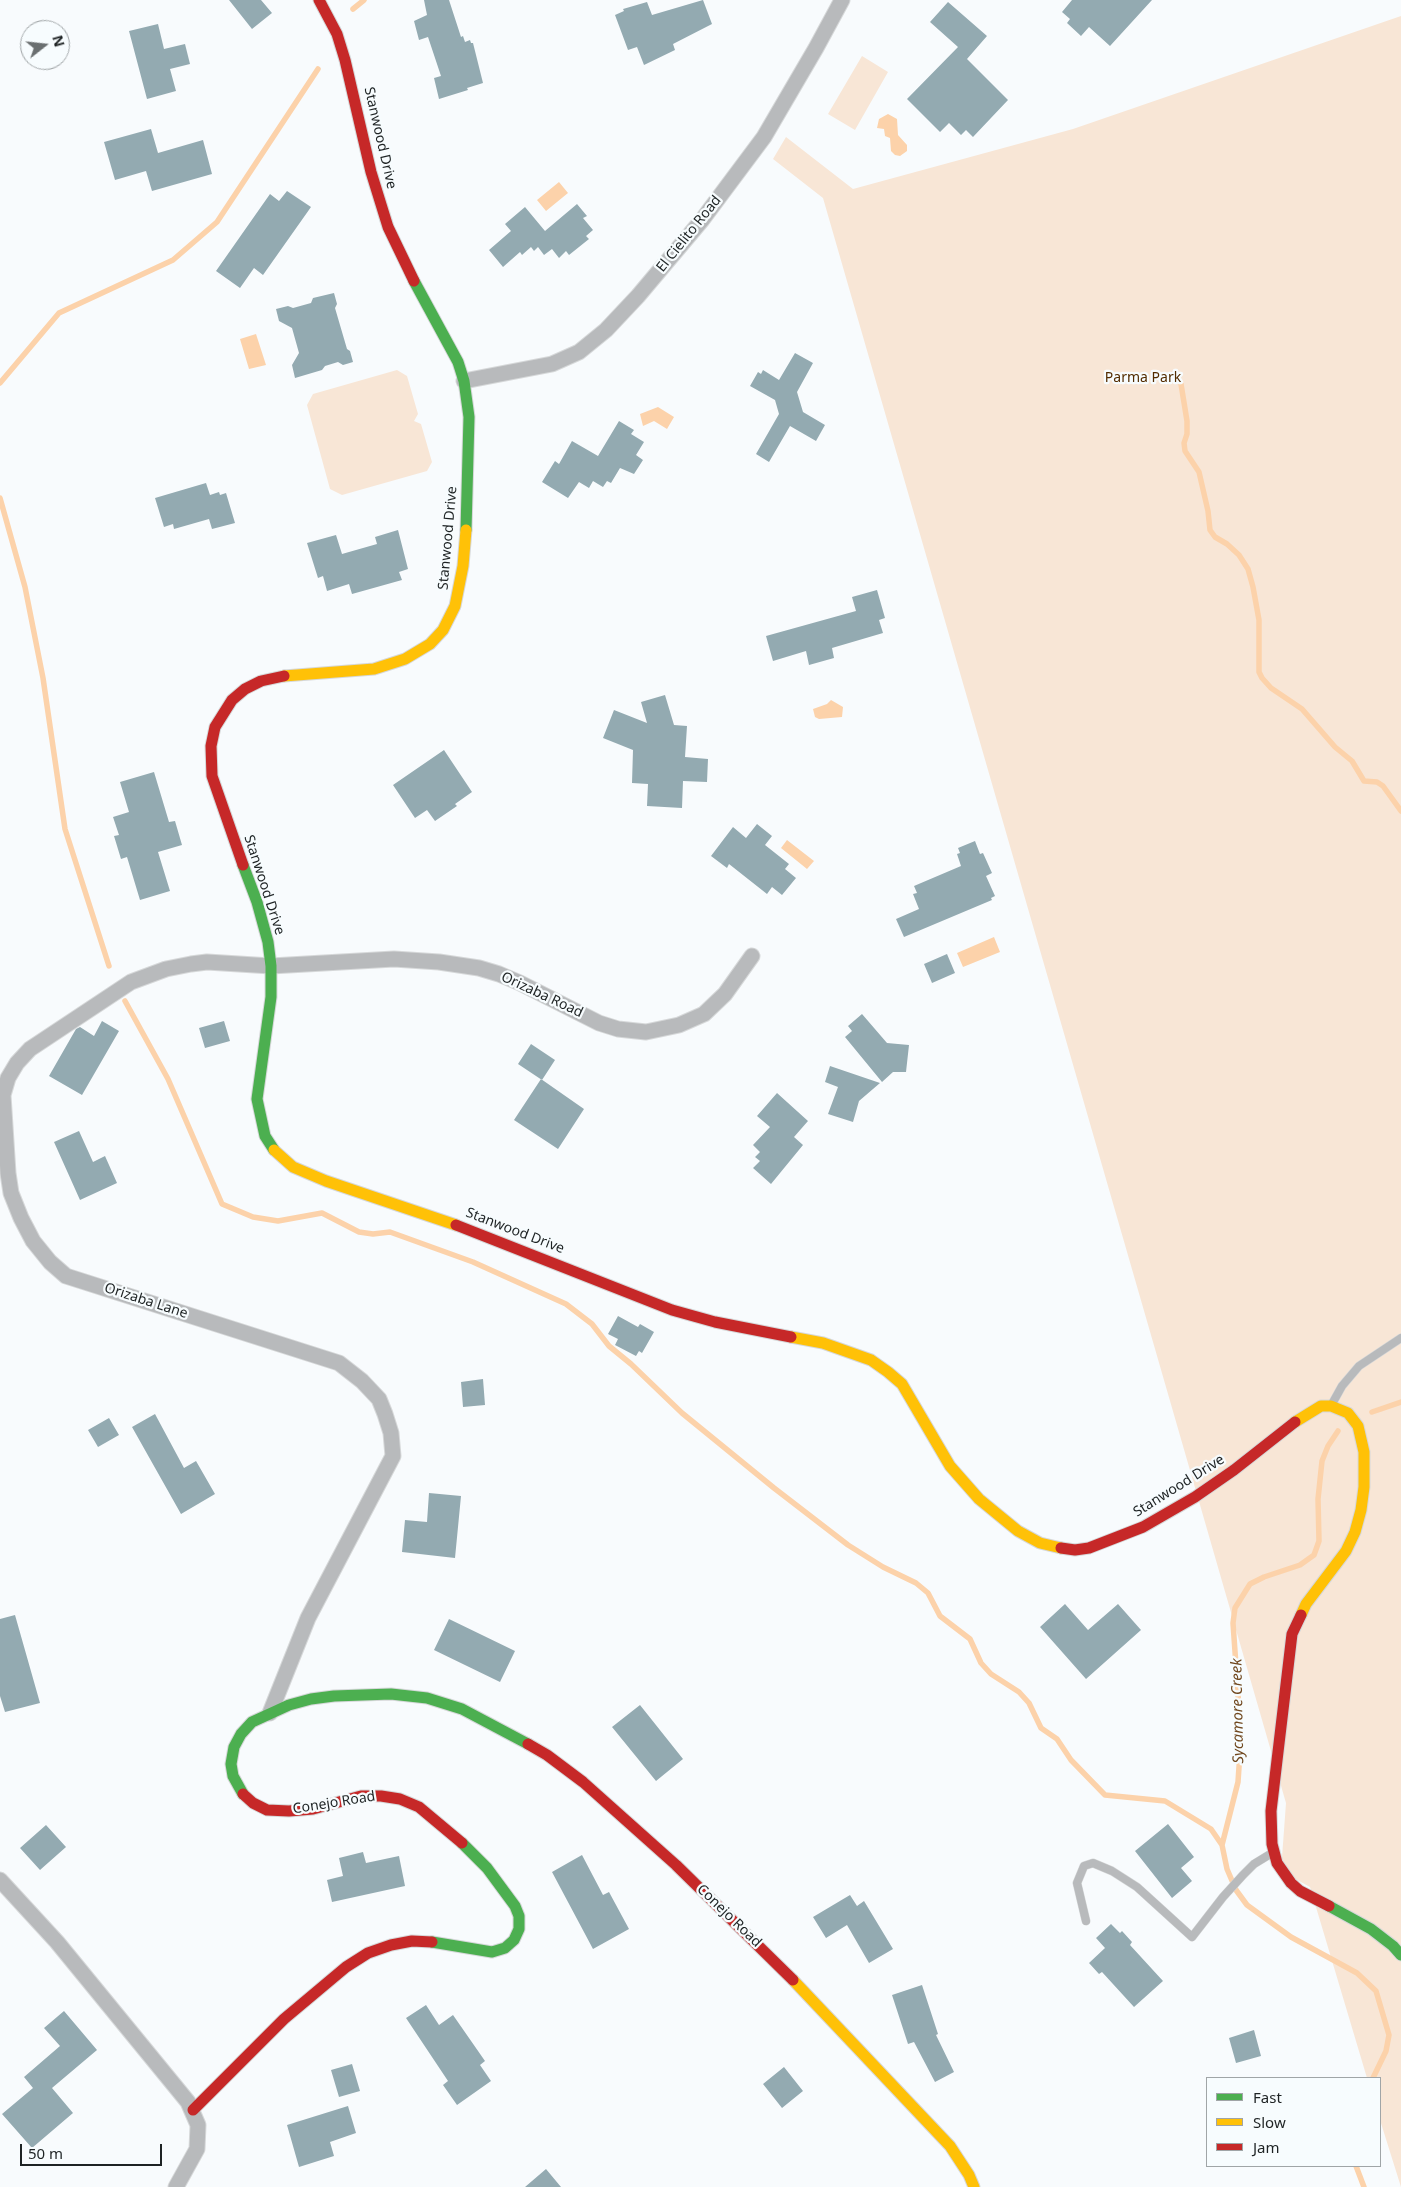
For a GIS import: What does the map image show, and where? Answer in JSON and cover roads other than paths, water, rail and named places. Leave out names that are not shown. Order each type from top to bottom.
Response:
[{"type":"main road","name":"Stanwood Drive","points":[[318,0],[337,34],[345,60],[371,172],[385,218],[411,276],[458,362],[464,381],[469,417],[466,526],[459,590],[453,612],[443,630],[430,644],[421,651],[390,665],[352,672],[282,676],[261,681],[245,689],[232,700],[215,727],[211,746],[212,776],[262,916],[268,942],[271,966],[270,1013],[257,1099],[265,1136],[270,1145],[285,1162],[326,1181],[413,1209],[541,1257],[672,1310],[715,1322],[823,1344],[871,1360],[902,1384],[939,1448],[969,1488],[1006,1522],[1040,1543],[1065,1549],[1089,1548],[1143,1527],[1195,1497],[1227,1475],[1305,1414],[1321,1406],[1331,1406]]},
{"type":"main road","points":[[1331,1406],[1348,1413],[1358,1426],[1364,1452],[1364,1487],[1355,1532],[1346,1552],[1306,1604],[1292,1634],[1271,1832],[1274,1852],[1284,1874],[1300,1891],[1371,1929],[1393,1946],[1401,1955]]},
{"type":"main road","name":"Conejo Road","points":[[193,2110],[284,2019],[346,1966],[368,1953],[391,1944],[412,1941],[433,1942],[492,1952],[505,1948],[514,1940],[519,1929],[519,1916],[516,1906],[487,1868],[455,1835],[419,1807],[400,1799],[381,1796],[361,1796],[313,1808],[289,1811],[268,1810],[253,1803],[241,1792],[233,1776],[231,1764],[234,1747],[241,1734],[252,1722],[289,1705],[334,1696],[391,1694],[427,1698],[462,1709],[493,1724],[547,1755],[583,1782],[676,1865],[762,1948],[867,2056],[950,2146],[969,2175],[974,2187]]},
{"type":"street","name":"El Cielito Road","points":[[464,381],[552,364],[579,352],[606,330],[638,296],[696,226],[764,137],[842,0]]},
{"type":"street","name":"Orizaba Road","points":[[271,966],[394,959],[439,962],[480,968],[520,983],[599,1023],[618,1029],[646,1032],[679,1025],[704,1014],[725,994],[752,956]]},
{"type":"street","name":"Orizaba Lane","points":[[270,1713],[308,1618],[393,1456],[390,1433],[379,1399],[362,1381],[340,1363],[66,1276],[50,1262],[33,1241],[20,1218],[12,1194],[8,1173],[4,1096],[8,1078],[17,1063],[30,1050],[130,982],[166,970],[198,963],[271,966]]},
{"type":"street","points":[[0,1880],[57,1942],[193,2110],[198,2125],[196,2149],[176,2187]]},
{"type":"lane","points":[[1331,1406],[1342,1386],[1359,1366],[1401,1338]]},
{"type":"lane","points":[[1086,1921],[1077,1883],[1084,1866],[1093,1863],[1112,1871],[1137,1887],[1192,1937],[1223,1897],[1254,1864],[1274,1852]]},
{"type":"waterway","points":[[353,9],[364,0]]},
{"type":"waterway","points":[[0,383],[59,313],[173,260],[217,222],[318,69]]},
{"type":"waterway","points":[[1181,384],[1187,421],[1187,434],[1184,443],[1185,451],[1199,472],[1208,511],[1210,530],[1215,537],[1227,544],[1239,555],[1248,569],[1253,587],[1259,620],[1259,672],[1262,678],[1271,688],[1302,709],[1335,747],[1352,761],[1364,781],[1377,782],[1383,786],[1401,811]]},
{"type":"waterway","points":[[0,498],[25,587],[43,678],[65,829],[109,966]]},
{"type":"waterway","points":[[125,1001],[168,1079],[222,1204],[253,1217],[278,1221],[322,1213],[359,1232],[373,1234],[390,1232],[473,1262],[566,1304],[592,1324],[609,1346],[631,1364],[682,1413],[774,1488],[848,1545],[883,1567],[916,1583],[928,1593],[940,1616],[970,1639],[981,1663],[991,1674],[1019,1692],[1029,1703],[1041,1728],[1057,1739],[1071,1760],[1105,1795],[1165,1801],[1211,1829],[1222,1845]]},
{"type":"waterway","name":"Sycamore Creek","points":[[1372,1412],[1401,1402]]},
{"type":"waterway","name":"Sycamore Creek","points":[[1338,1431],[1328,1446],[1322,1461],[1318,1499],[1319,1541],[1314,1555],[1300,1565],[1264,1577],[1250,1584],[1235,1608],[1233,1623],[1241,1737],[1238,1782],[1222,1845],[1227,1869],[1236,1890],[1247,1905],[1291,1937],[1357,1973],[1376,1991],[1389,2035],[1386,2051],[1373,2077]]},
{"type":"waterway","name":"Sycamore Creek","points":[[1356,2167],[1364,2187]]},
{"type":"park label","name":"Parma Park","points":[[1143,378]]}]
